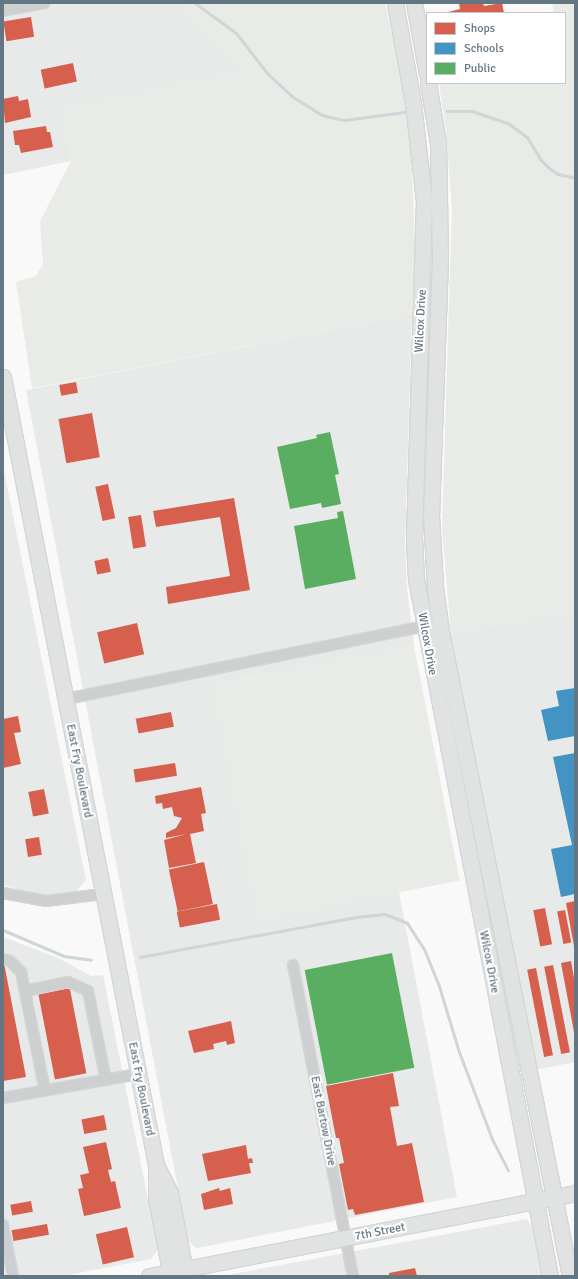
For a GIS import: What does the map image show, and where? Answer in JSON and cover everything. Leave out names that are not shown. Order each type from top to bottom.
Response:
[{"type":"street","points":[[3,11],[44,3]]},
{"type":"street","name":"Wilcox Drive","points":[[395,3],[413,103],[424,201],[414,539],[416,579],[550,1276]]},
{"type":"street","points":[[414,3],[426,69]]},
{"type":"street","name":"Wilcox Drive","points":[[428,84],[438,143],[440,259],[431,515],[432,553],[440,624],[556,1197],[570,1276]]},
{"type":"street","name":"East Fry Boulevard","points":[[3,377],[156,1165],[170,1193],[178,1273]]},
{"type":"street","points":[[66,699],[440,624]]},
{"type":"street","points":[[3,893],[46,901],[103,894]]},
{"type":"street","points":[[3,959],[10,961],[21,972],[45,1091]]},
{"type":"street","name":"East Bartow Drive","points":[[294,965],[353,1276]]},
{"type":"street","points":[[25,990],[68,982],[88,992],[106,1080]]},
{"type":"street","points":[[3,1098],[138,1074]]},
{"type":"street","name":"7th Street","points":[[149,1276],[178,1273],[575,1193]]},
{"type":"street","points":[[3,1225],[13,1276]]},
{"type":"shaded area","points":[[3,3],[177,3],[245,72],[63,108],[71,161],[3,175]]},
{"type":"shaded area","points":[[177,3],[385,3],[403,82],[410,129],[415,240],[412,314],[32,388],[16,282],[36,276],[43,264],[40,221],[71,161],[63,108],[245,72]]},
{"type":"shaded area","points":[[552,3],[575,3],[575,610],[451,634],[442,529],[452,208],[446,129],[439,84],[566,84],[566,12],[554,12]]},
{"type":"shaded area","points":[[412,314],[405,543],[407,589],[414,646],[212,685],[257,920],[399,892],[457,1197],[197,1248],[191,1244],[187,1236],[26,390]]},
{"type":"shaded area","points":[[3,466],[86,880],[76,892],[39,895],[3,885]]},
{"type":"shaded area","points":[[575,610],[575,1062],[535,1070],[451,634]]},
{"type":"shaded area","points":[[414,646],[460,881],[256,920],[211,685]]},
{"type":"shaded area","points":[[3,937],[58,958],[91,976],[103,975],[158,1249],[151,1259],[62,1276],[3,1276]]},
{"type":"shaded area","points":[[527,1219],[532,1227],[542,1276],[222,1276]]},
{"type":"building: Shops","points":[[459,3],[483,3],[484,6],[502,3],[504,12],[448,12],[460,9]]},
{"type":"building: Shops","points":[[31,17],[34,37],[6,41],[3,21]]},
{"type":"building: Shops","points":[[73,63],[77,82],[45,88],[41,70]]},
{"type":"building: Shops","points":[[18,96],[19,101],[28,99],[31,117],[5,123],[3,99]]},
{"type":"building: Shops","points":[[46,126],[47,132],[50,132],[53,147],[21,153],[19,145],[15,145],[13,131]]},
{"type":"building: Shops","points":[[76,382],[78,393],[61,396],[59,385]]},
{"type":"building: Shops","points":[[92,413],[100,457],[66,463],[59,419]]},
{"type":"building: Shops","points":[[108,484],[115,518],[103,521],[95,487]]},
{"type":"building: Shops","points":[[234,498],[250,590],[168,604],[166,587],[230,576],[220,517],[156,527],[153,511]]},
{"type":"building: Shops","points":[[141,515],[146,547],[133,549],[128,517]]},
{"type":"building: Shops","points":[[108,558],[111,572],[97,575],[94,561]]},
{"type":"building: Shops","points":[[137,623],[144,654],[104,663],[97,632]]},
{"type":"building: Shops","points":[[171,712],[174,727],[139,734],[136,719]]},
{"type":"building: Shops","points":[[18,716],[21,732],[14,733],[21,764],[3,768],[3,719]]},
{"type":"building: Shops","points":[[175,763],[177,776],[136,782],[134,770]]},
{"type":"building: Shops","points":[[201,787],[206,813],[201,814],[204,831],[190,834],[196,863],[169,868],[164,840],[187,834],[166,838],[166,833],[176,828],[182,818],[174,816],[172,807],[163,809],[162,803],[156,804],[155,796]]},
{"type":"building: Shops","points":[[44,789],[49,814],[33,817],[28,792]]},
{"type":"building: Shops","points":[[39,837],[42,855],[28,857],[25,839]]},
{"type":"building: Shops","points":[[204,862],[213,904],[178,912],[169,869]]},
{"type":"building: Shops","points":[[575,901],[575,946],[574,946],[566,903]]},
{"type":"building: Shops","points":[[217,904],[220,920],[180,928],[177,912]]},
{"type":"building: Shops","points":[[545,908],[552,944],[540,947],[533,910]]},
{"type":"building: Shops","points":[[565,910],[571,942],[563,944],[557,912]]},
{"type":"building: Shops","points":[[571,961],[575,984],[574,1032],[561,963]]},
{"type":"building: Shops","points":[[4,963],[26,1077],[3,1081],[3,964]]},
{"type":"building: Shops","points":[[553,965],[570,1052],[561,1054],[544,967]]},
{"type":"building: Shops","points":[[536,968],[553,1055],[544,1057],[527,970]]},
{"type":"building: Shops","points":[[69,984],[86,1073],[55,1079],[38,990]]},
{"type":"building: Shops","points":[[231,1021],[235,1043],[227,1045],[226,1041],[213,1044],[214,1049],[194,1053],[188,1031]]},
{"type":"building: Shops","points":[[393,1073],[399,1106],[390,1107],[397,1146],[412,1143],[424,1202],[355,1215],[353,1209],[348,1210],[339,1164],[344,1163],[339,1138],[336,1138],[326,1086]]},
{"type":"building: Shops","points":[[104,1115],[107,1130],[84,1134],[81,1119]]},
{"type":"building: Shops","points":[[106,1142],[112,1169],[108,1170],[111,1182],[115,1181],[121,1208],[84,1216],[78,1189],[83,1188],[80,1175],[89,1173],[83,1147]]},
{"type":"building: Shops","points":[[246,1145],[248,1159],[252,1158],[253,1163],[249,1163],[251,1173],[208,1181],[202,1154]]},
{"type":"building: Shops","points":[[219,1188],[220,1191],[230,1188],[233,1204],[204,1210],[201,1194]]},
{"type":"building: Shops","points":[[31,1201],[33,1212],[12,1215],[10,1205]]},
{"type":"building: Shops","points":[[47,1224],[49,1235],[13,1241],[12,1230]]},
{"type":"building: Shops","points":[[127,1227],[134,1257],[103,1264],[96,1234]]},
{"type":"building: Shops","points":[[415,1268],[417,1276],[389,1276],[389,1273]]},
{"type":"building: Schools","points":[[575,688],[575,736],[548,741],[541,710],[559,706],[556,691]]},
{"type":"building: Schools","points":[[575,753],[575,894],[561,897],[551,849],[572,845],[553,757]]},
{"type":"building: Public","points":[[330,432],[339,474],[335,475],[341,504],[322,508],[321,503],[290,509],[277,447],[317,438],[316,435]]},
{"type":"building: Public","points":[[343,511],[356,579],[305,589],[294,526],[338,518],[337,512]]},
{"type":"building: Public","points":[[392,953],[414,1068],[327,1085],[305,970]]},
{"type":"waterway","points":[[195,3],[236,33],[267,73],[293,97],[322,115],[344,120],[404,112]]},
{"type":"waterway","points":[[447,111],[472,111],[509,124],[527,137],[541,160],[549,168],[558,174],[575,178]]},
{"type":"waterway","points":[[140,957],[356,917],[385,914],[407,923],[424,949],[438,983],[459,1052],[492,1139],[508,1170]]},
{"type":"waterway","points":[[3,930],[64,956],[91,960]]}]
